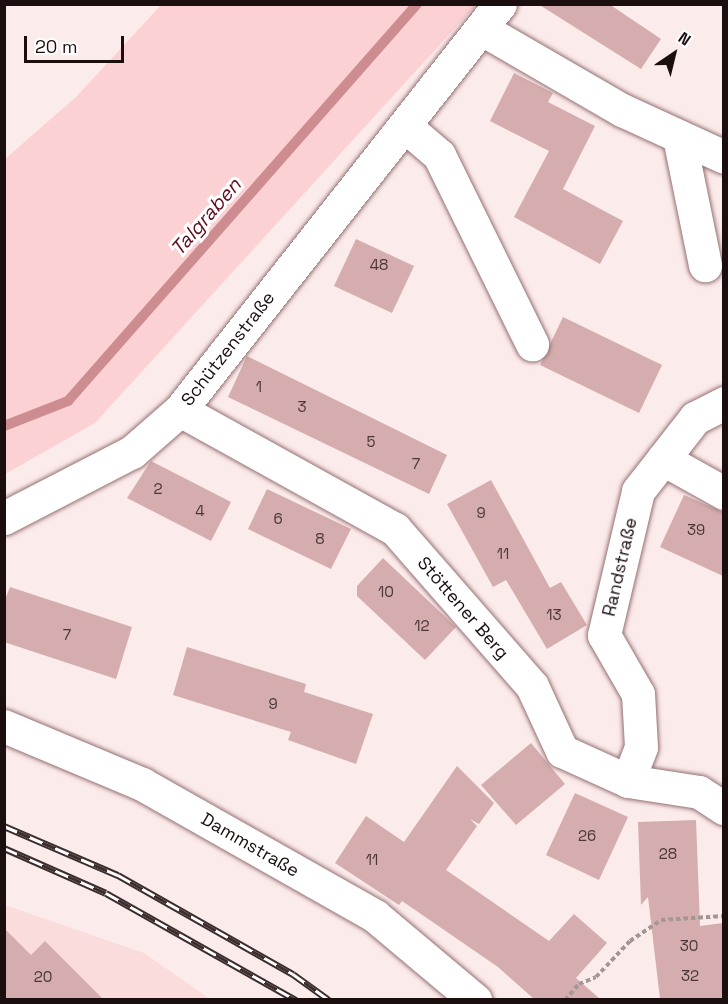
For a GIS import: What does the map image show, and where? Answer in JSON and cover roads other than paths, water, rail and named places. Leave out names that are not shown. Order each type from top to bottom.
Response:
[{"type":"street","name":"Schützenstraße","points":[[4,518],[132,452],[180,410],[491,17],[622,110],[723,157]]},
{"type":"street","points":[[405,126],[439,156],[532,344]]},
{"type":"street","points":[[680,136],[705,265]]},
{"type":"street","name":"Randstraße","points":[[628,781],[641,747],[638,694],[604,635],[638,491],[695,418],[723,403]]},
{"type":"street","name":"Stöttener Berg","points":[[180,410],[394,529],[532,687],[562,751],[628,781],[699,792],[723,808]]},
{"type":"street","points":[[663,459],[723,492]]},
{"type":"street","name":"Dammstraße","points":[[4,726],[142,784],[375,916],[475,999]]},
{"type":"waterway","name":"Talgraben","points":[[4,426],[68,401],[417,4]]},
{"type":"railway","points":[[4,826],[118,875],[293,974],[329,1000]]},
{"type":"railway","points":[[4,848],[106,893],[296,1000]]}]
